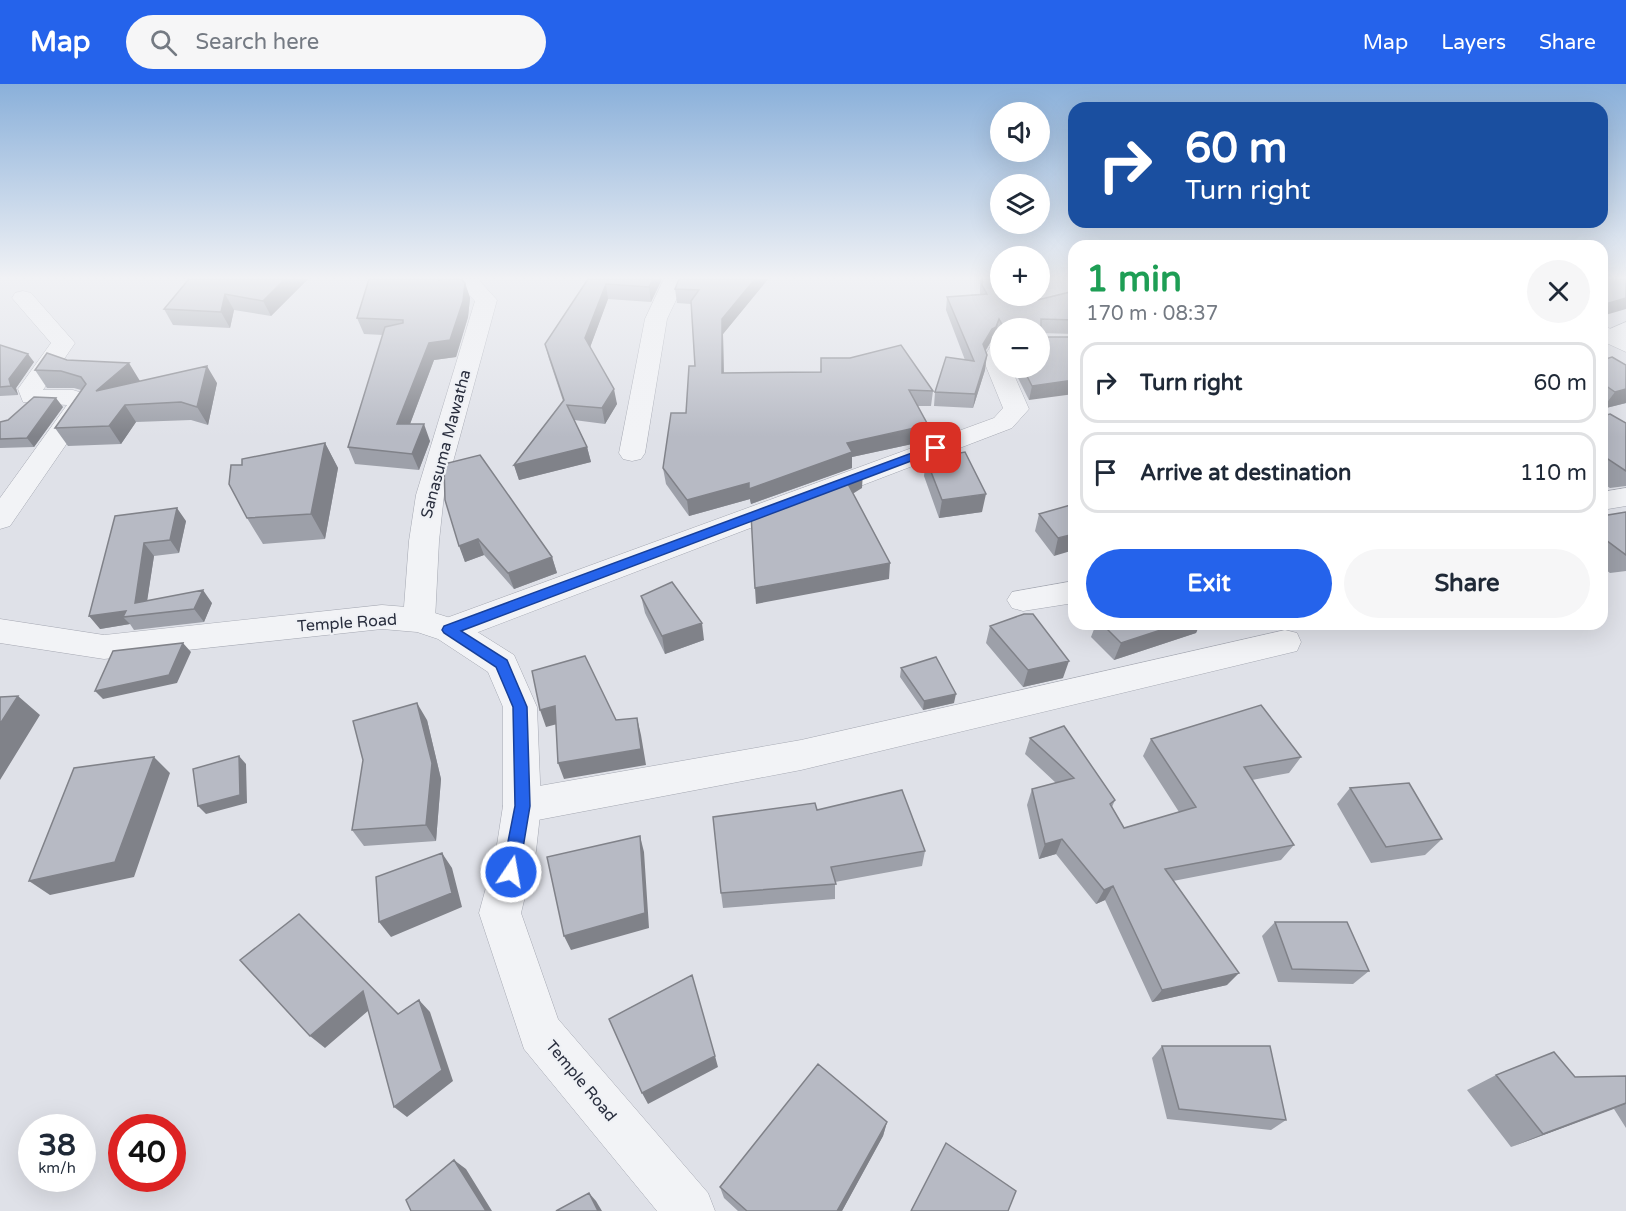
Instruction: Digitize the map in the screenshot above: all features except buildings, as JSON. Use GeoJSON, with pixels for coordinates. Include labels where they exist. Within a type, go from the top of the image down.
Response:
{"type":"FeatureCollection","features":[{"type":"Feature","properties":{"kind":"street"},"geometry":{"type":"LineString","coordinates":[[0,519],[83,401],[73,398],[32,397],[30,389],[63,343],[53,332]]}},
{"type":"Feature","properties":{"kind":"street","name":"Sanasuma Mawatha"},"geometry":{"type":"LineString","coordinates":[[434,625],[424,558],[424,526],[430,495],[477,332]]}},
{"type":"Feature","properties":{"kind":"street"},"geometry":{"type":"LineString","coordinates":[[632,453],[654,332]]}},
{"type":"Feature","properties":{"kind":"street"},"geometry":{"type":"LineString","coordinates":[[434,625],[1002,423],[1016,409],[1003,378]]}},
{"type":"Feature","properties":{"kind":"street"},"geometry":{"type":"LineString","coordinates":[[1608,500],[1626,497]]}},
{"type":"Feature","properties":{"kind":"street"},"geometry":{"type":"LineString","coordinates":[[1023,600],[1068,593]]}},
{"type":"Feature","properties":{"kind":"street","name":"Temple Road"},"geometry":{"type":"LineString","coordinates":[[0,631],[104,647],[382,617],[434,625],[502,664],[520,707],[522,806],[516,851],[500,913],[540,1033],[690,1211]]}},
{"type":"Feature","properties":{"kind":"street"},"geometry":{"type":"LineString","coordinates":[[522,806],[801,755],[1285,642]]}},
{"type":"Feature","properties":{"kind":"route"},"geometry":{"type":"LineString","coordinates":[[511,872],[522,806],[520,707],[502,664],[449,630],[936,448]]}}]}
